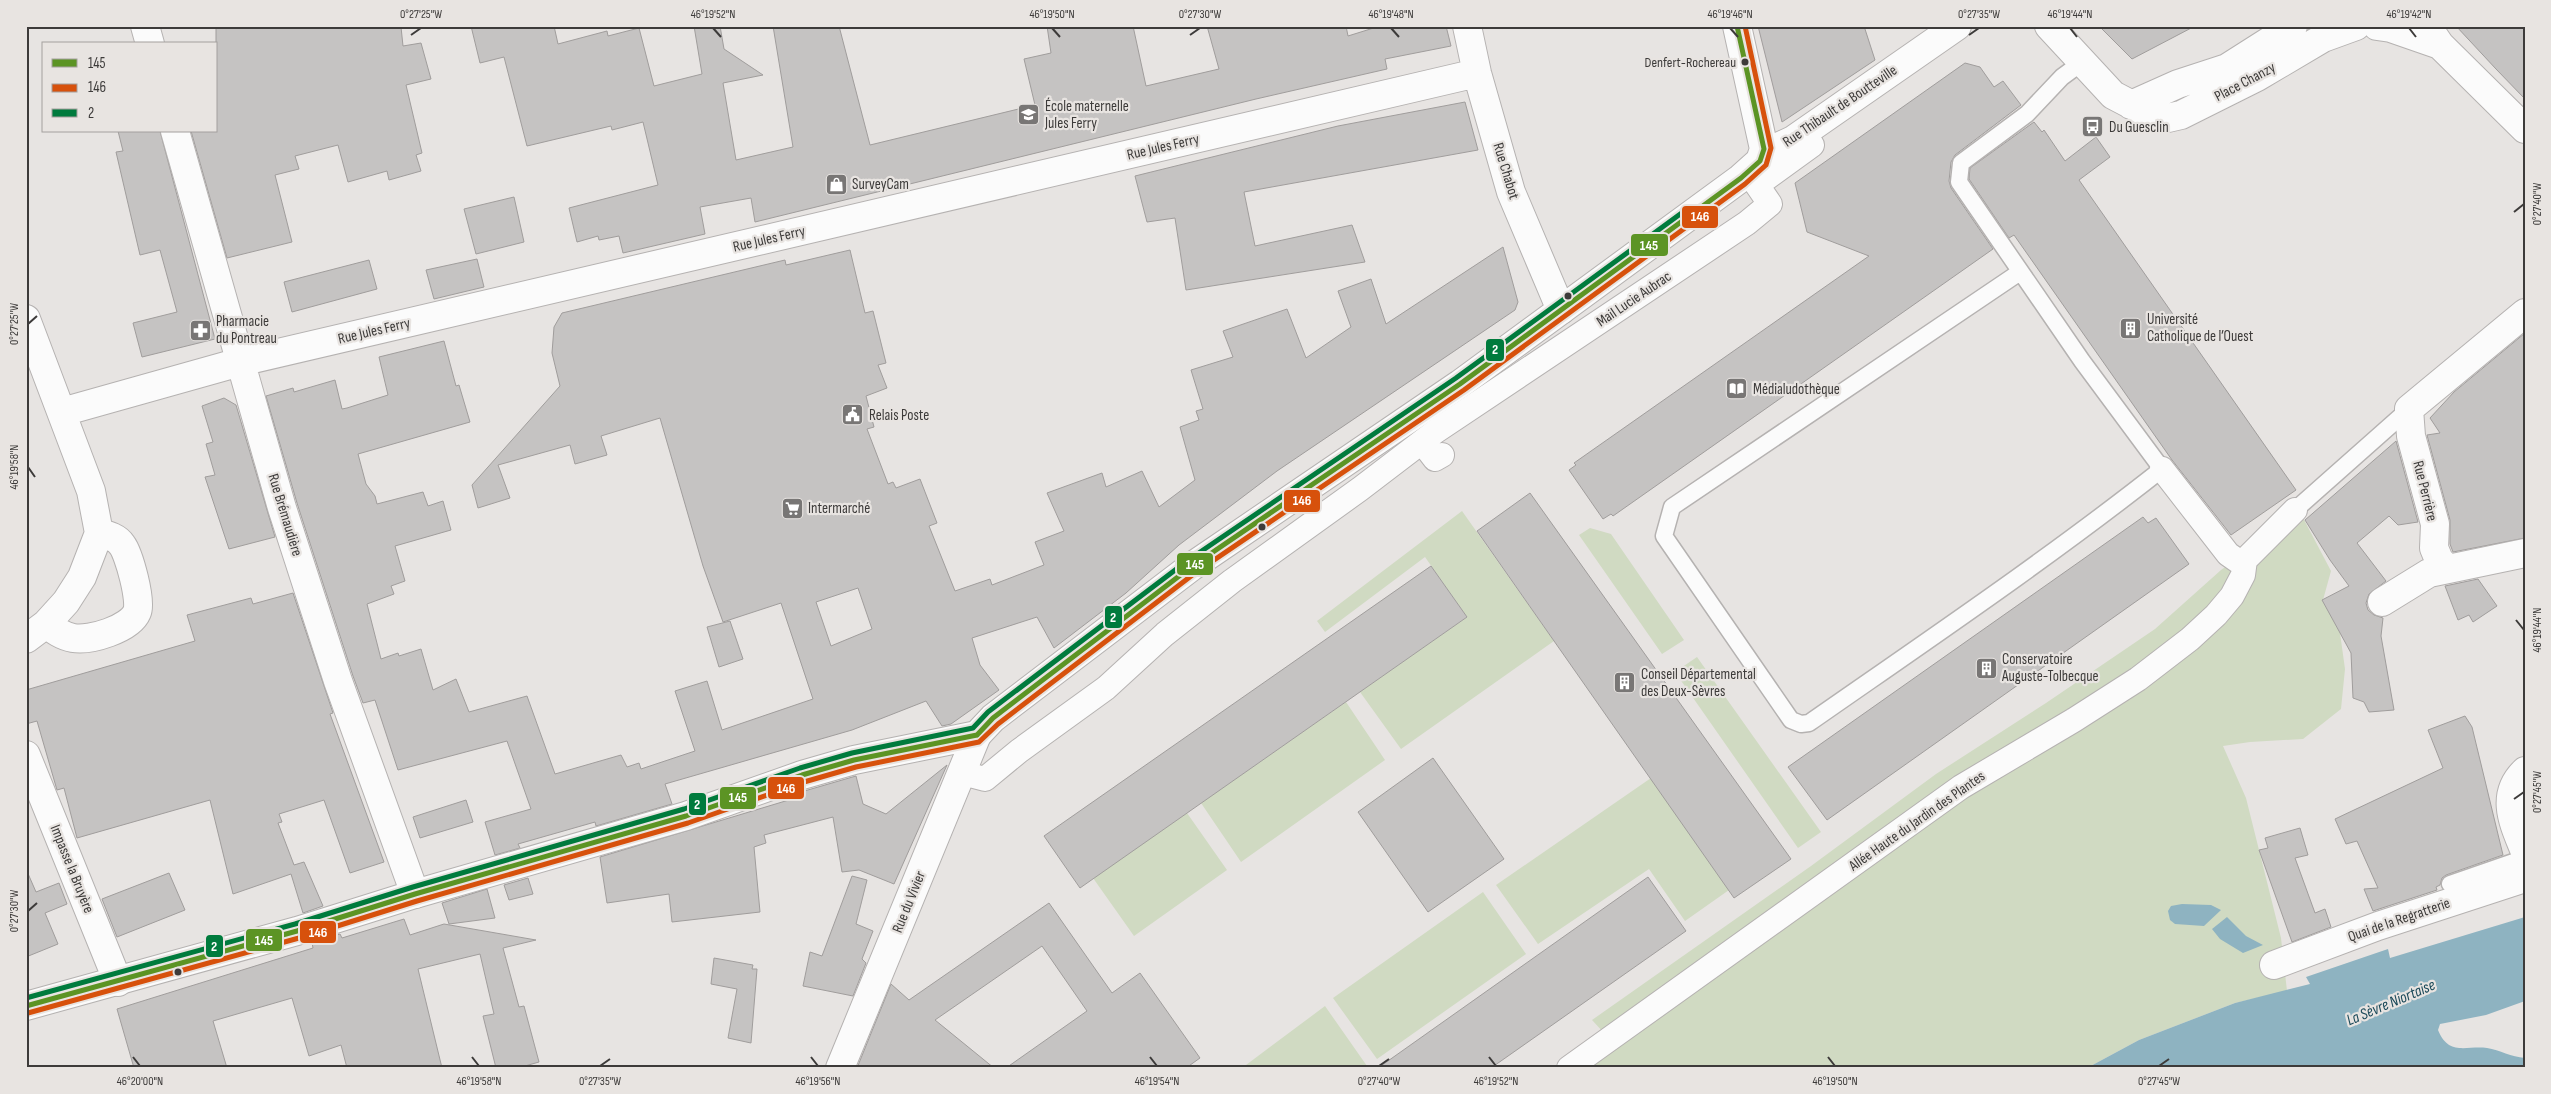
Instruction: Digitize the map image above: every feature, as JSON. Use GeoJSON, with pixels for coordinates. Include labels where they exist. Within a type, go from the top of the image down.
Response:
{"type":"FeatureCollection","features":[{"type":"Feature","properties":{"kind":"street"},"geometry":{"type":"LineString","coordinates":[[145,26],[149,42]]}},
{"type":"Feature","properties":{"kind":"street","name":"Rue Chabot"},"geometry":{"type":"LineString","coordinates":[[1468,26],[1477,73],[1511,192],[1560,310]]}},
{"type":"Feature","properties":{"kind":"street"},"geometry":{"type":"LineString","coordinates":[[1737,26],[1764,149]]}},
{"type":"Feature","properties":{"kind":"street","name":"Rue Thibault de Boutteville"},"geometry":{"type":"LineString","coordinates":[[977,736],[1000,713],[1191,567],[1460,384],[1741,178],[1760,161],[1764,149],[1778,147],[1793,140],[1957,26]]}},
{"type":"Feature","properties":{"kind":"street","name":"Place Chanzy"},"geometry":{"type":"LineString","coordinates":[[2049,26],[2081,63],[2113,95],[2155,117],[2168,118],[2182,115],[2257,77],[2323,38],[2356,26]]}},
{"type":"Feature","properties":{"kind":"street","name":"Place Chanzy"},"geometry":{"type":"LineString","coordinates":[[2131,106],[2178,84],[2227,68],[2293,26]]}},
{"type":"Feature","properties":{"kind":"street"},"geometry":{"type":"LineString","coordinates":[[2377,26],[2433,36],[2525,128]]}},
{"type":"Feature","properties":{"kind":"street","name":"Rue Jules Ferry"},"geometry":{"type":"LineString","coordinates":[[62,412],[240,362],[1477,73]]}},
{"type":"Feature","properties":{"kind":"street","name":"Rue Brémaudière"},"geometry":{"type":"LineString","coordinates":[[175,132],[282,508],[338,681],[415,894]]}},
{"type":"Feature","properties":{"kind":"street","name":"Mail Lucie Aubrac"},"geometry":{"type":"LineString","coordinates":[[962,773],[984,779],[1019,751],[1106,688],[1165,634],[1232,581],[1422,442],[1747,223],[1770,204],[1757,185],[1812,145]]}},
{"type":"Feature","properties":{"kind":"street"},"geometry":{"type":"LineString","coordinates":[[2409,409],[2525,313]]}},
{"type":"Feature","properties":{"kind":"street"},"geometry":{"type":"LineString","coordinates":[[26,319],[91,491],[99,533],[82,577],[66,602],[36,631]]}},
{"type":"Feature","properties":{"kind":"street","name":"Rue Perrière"},"geometry":{"type":"LineString","coordinates":[[2409,409],[2411,436],[2435,524],[2434,548],[2439,560],[2448,569]]}},
{"type":"Feature","properties":{"kind":"street"},"geometry":{"type":"LineString","coordinates":[[1422,442],[1435,459],[1442,455]]}},
{"type":"Feature","properties":{"kind":"street"},"geometry":{"type":"LineString","coordinates":[[2162,469],[2228,554],[2238,561],[2245,560],[2295,510]]}},
{"type":"Feature","properties":{"kind":"street"},"geometry":{"type":"LineString","coordinates":[[36,631],[80,639],[126,625],[138,611],[138,601],[127,552],[121,543],[113,537],[99,533]]}},
{"type":"Feature","properties":{"kind":"street"},"geometry":{"type":"LineString","coordinates":[[2382,602],[2429,573],[2525,553]]}},
{"type":"Feature","properties":{"kind":"street","name":"Allée Haute du Jardin des Plantes"},"geometry":{"type":"LineString","coordinates":[[1569,1068],[1961,787],[2074,720],[2138,679],[2190,639],[2216,615],[2232,596],[2242,575],[2245,560]]}},
{"type":"Feature","properties":{"kind":"street"},"geometry":{"type":"LineString","coordinates":[[26,1006],[296,931],[415,894],[686,816],[802,775],[854,760],[977,736]]}},
{"type":"Feature","properties":{"kind":"street","name":"Rue du Vivier"},"geometry":{"type":"LineString","coordinates":[[840,1068],[977,736]]}},
{"type":"Feature","properties":{"kind":"street","name":"Impasse la Bruyère"},"geometry":{"type":"LineString","coordinates":[[26,755],[118,982]]}},
{"type":"Feature","properties":{"kind":"street"},"geometry":{"type":"LineString","coordinates":[[2525,771],[2518,778],[2511,791],[2510,802],[2510,815],[2525,852]]}},
{"type":"Feature","properties":{"kind":"street","name":"Quai de la Regratterie"},"geometry":{"type":"LineString","coordinates":[[2274,965],[2378,926],[2525,878]]}},
{"type":"Feature","properties":{"kind":"lane"},"geometry":{"type":"LineString","coordinates":[[2020,272],[1672,508],[1664,536],[1791,720],[1801,724],[1809,722],[1955,622],[2100,518],[2162,469],[2020,272],[1959,182],[1958,172],[1961,163],[2028,114],[2062,77],[2081,63]]}},
{"type":"Feature","properties":{"kind":"lane"},"geometry":{"type":"LineString","coordinates":[[2295,510],[2409,409]]}},
{"type":"Feature","properties":{"kind":"lane"},"geometry":{"type":"LineString","coordinates":[[2450,884],[2525,858]]}},
{"type":"Feature","properties":{"kind":"green space"},"geometry":{"type":"Polygon","coordinates":[[[1462,511],[1554,641],[1401,749],[1360,692],[1467,617],[1425,557],[1325,632],[1317,621],[1462,511]]]}},
{"type":"Feature","properties":{"kind":"green space"},"geometry":{"type":"Polygon","coordinates":[[[2301,514],[2331,571],[2323,600],[2340,633],[2345,669],[2341,709],[2303,739],[2250,742],[2223,746],[2246,798],[2281,938],[2287,991],[2235,1003],[2139,1040],[2087,1068],[1554,1068],[1604,1033],[1592,1020],[1811,866],[1936,774],[2046,703],[2155,629],[2221,570],[2301,514]]]}},
{"type":"Feature","properties":{"kind":"green space"},"geometry":{"type":"Polygon","coordinates":[[[1590,528],[1611,534],[1684,640],[1662,654],[1579,535],[1590,528]]]}},
{"type":"Feature","properties":{"kind":"green space"},"geometry":{"type":"Polygon","coordinates":[[[1697,657],[1821,832],[1798,848],[1675,672],[1697,657]]]}},
{"type":"Feature","properties":{"kind":"green space"},"geometry":{"type":"Polygon","coordinates":[[[1346,702],[1385,760],[1241,862],[1201,803],[1346,702]]]}},
{"type":"Feature","properties":{"kind":"green space"},"geometry":{"type":"Polygon","coordinates":[[[1651,778],[1729,890],[1685,921],[1649,869],[1538,944],[1496,885],[1651,778]]]}},
{"type":"Feature","properties":{"kind":"green space"},"geometry":{"type":"Polygon","coordinates":[[[1187,813],[1227,870],[1134,936],[1093,878],[1187,813]]]}},
{"type":"Feature","properties":{"kind":"green space"},"geometry":{"type":"Polygon","coordinates":[[[1483,892],[1526,954],[1377,1059],[1333,998],[1483,892]]]}},
{"type":"Feature","properties":{"kind":"green space"},"geometry":{"type":"Polygon","coordinates":[[[1325,1006],[1367,1066],[1242,1068],[1325,1006]]]}},
{"type":"Feature","properties":{"kind":"water"},"geometry":{"type":"Polygon","coordinates":[[[2182,904],[2211,905],[2221,910],[2204,926],[2175,924],[2170,920],[2168,911],[2171,906],[2182,904]]]}},
{"type":"Feature","properties":{"kind":"water"},"geometry":{"type":"Polygon","coordinates":[[[2227,917],[2246,936],[2263,945],[2243,953],[2220,939],[2212,929],[2227,917]]]}},
{"type":"Feature","properties":{"kind":"water","name":"La Sèvre Niortaise"},"geometry":{"type":"Polygon","coordinates":[[[2525,917],[2525,1001],[2486,1015],[2440,1024],[2438,1030],[2447,1044],[2453,1047],[2487,1048],[2525,1058],[2525,1068],[2087,1068],[2139,1040],[2235,1003],[2310,984],[2306,977],[2388,949],[2390,958],[2525,917]]]}},
{"type":"Feature","properties":{"kind":"building"},"geometry":{"type":"Polygon","coordinates":[[[216,26],[401,27],[403,46],[421,43],[431,79],[406,85],[422,153],[416,155],[421,171],[389,180],[387,171],[348,182],[338,145],[295,156],[299,169],[275,175],[292,242],[227,258],[191,132],[218,132],[218,42],[216,42],[216,26]]]}},
{"type":"Feature","properties":{"kind":"building"},"geometry":{"type":"Polygon","coordinates":[[[471,26],[554,26],[558,44],[607,31],[608,36],[639,28],[654,86],[702,74],[694,26],[720,26],[724,49],[763,75],[723,83],[736,160],[793,147],[773,26],[839,26],[870,145],[1035,105],[1024,59],[1051,53],[1047,26],[1133,26],[1146,86],[1219,69],[1207,26],[1346,26],[1348,36],[1380,26],[1446,26],[1451,46],[1385,59],[1387,69],[1256,99],[755,222],[751,198],[700,207],[705,234],[623,253],[619,236],[599,240],[598,236],[577,242],[569,208],[658,185],[643,122],[612,130],[611,126],[527,146],[504,57],[480,63],[471,26]]]}},
{"type":"Feature","properties":{"kind":"building"},"geometry":{"type":"Polygon","coordinates":[[[1758,26],[1864,26],[1875,60],[1782,122],[1758,26]]]}},
{"type":"Feature","properties":{"kind":"building"},"geometry":{"type":"Polygon","coordinates":[[[2099,26],[2195,26],[2132,59],[2099,26]]]}},
{"type":"Feature","properties":{"kind":"building"},"geometry":{"type":"Polygon","coordinates":[[[2456,26],[2525,26],[2525,99],[2496,69],[2456,26]]]}},
{"type":"Feature","properties":{"kind":"building"},"geometry":{"type":"Polygon","coordinates":[[[1965,63],[1980,67],[1994,87],[2003,81],[2021,105],[1955,155],[1951,162],[1949,181],[1951,188],[1993,249],[1613,516],[1611,514],[1603,519],[1569,470],[1576,465],[1574,463],[1869,256],[1807,232],[1795,183],[1965,63]]]}},
{"type":"Feature","properties":{"kind":"building"},"geometry":{"type":"Polygon","coordinates":[[[1465,102],[1478,150],[1244,192],[1255,246],[1352,225],[1365,262],[1186,290],[1175,218],[1147,222],[1135,176],[1338,126],[1465,102]]]}},
{"type":"Feature","properties":{"kind":"building","name":"Université Catholique de l’Ouest"},"geometry":{"type":"Polygon","coordinates":[[[2034,122],[2042,132],[2044,130],[2065,161],[2096,137],[2110,157],[2079,180],[2296,490],[2231,535],[2172,460],[2014,235],[2009,238],[1969,179],[1970,168],[2034,122]]]}},
{"type":"Feature","properties":{"kind":"building"},"geometry":{"type":"Polygon","coordinates":[[[118,132],[160,132],[215,339],[142,357],[133,323],[177,312],[160,250],[140,255],[116,152],[123,151],[118,132]]]}},
{"type":"Feature","properties":{"kind":"building"},"geometry":{"type":"Polygon","coordinates":[[[514,197],[524,242],[476,254],[464,209],[514,197]]]}},
{"type":"Feature","properties":{"kind":"building"},"geometry":{"type":"Polygon","coordinates":[[[1503,247],[1518,302],[1515,310],[1277,471],[1179,545],[1126,593],[1054,648],[1037,617],[972,638],[980,665],[999,690],[951,724],[942,726],[926,701],[852,730],[665,784],[672,804],[596,826],[595,822],[518,844],[520,848],[495,855],[485,822],[531,809],[507,741],[398,770],[375,700],[363,703],[353,676],[297,503],[266,396],[293,388],[294,392],[335,380],[342,409],[347,408],[388,395],[379,357],[444,341],[456,386],[459,385],[470,422],[358,454],[366,484],[375,496],[377,504],[423,492],[428,506],[443,501],[451,530],[395,546],[405,581],[391,586],[394,594],[367,604],[381,659],[398,653],[399,656],[421,649],[433,690],[456,679],[469,712],[527,696],[555,774],[621,755],[627,767],[639,763],[641,769],[695,751],[675,691],[707,681],[722,730],[813,699],[781,603],[723,622],[703,566],[660,418],[601,436],[607,455],[575,464],[570,445],[498,465],[510,498],[478,508],[472,485],[560,386],[552,353],[554,327],[562,313],[785,260],[786,265],[850,250],[865,313],[873,311],[886,363],[878,365],[887,388],[866,396],[874,427],[867,429],[888,484],[893,482],[896,488],[920,479],[937,523],[929,526],[955,591],[990,579],[992,585],[1044,565],[1035,542],[1064,531],[1047,493],[1102,473],[1106,487],[1142,471],[1159,507],[1195,480],[1180,427],[1199,420],[1196,411],[1203,409],[1191,370],[1233,357],[1223,331],[1287,309],[1306,358],[1351,327],[1338,291],[1371,279],[1386,324],[1503,247]],[[858,588],[816,602],[831,646],[872,629],[858,588]]]}},
{"type":"Feature","properties":{"kind":"building"},"geometry":{"type":"Polygon","coordinates":[[[477,259],[484,287],[434,299],[426,270],[477,259]]]}},
{"type":"Feature","properties":{"kind":"building"},"geometry":{"type":"Polygon","coordinates":[[[369,260],[377,289],[292,312],[284,282],[369,260]]]}},
{"type":"Feature","properties":{"kind":"building"},"geometry":{"type":"Polygon","coordinates":[[[2525,333],[2525,538],[2453,552],[2450,544],[2450,520],[2427,435],[2440,433],[2430,418],[2454,392],[2525,333]]]}},
{"type":"Feature","properties":{"kind":"building"},"geometry":{"type":"Polygon","coordinates":[[[224,398],[236,405],[275,537],[229,549],[205,477],[215,475],[206,444],[213,442],[202,406],[224,398]]]}},
{"type":"Feature","properties":{"kind":"building"},"geometry":{"type":"Polygon","coordinates":[[[2396,441],[2418,522],[2398,525],[2389,516],[2357,543],[2386,581],[2369,594],[2366,603],[2368,610],[2374,615],[2383,618],[2381,636],[2394,710],[2369,712],[2364,702],[2353,698],[2351,653],[2322,600],[2349,586],[2305,520],[2396,441]]]}},
{"type":"Feature","properties":{"kind":"building","name":"Conseil Départemental des Deux-Sèvres"},"geometry":{"type":"Polygon","coordinates":[[[1530,493],[1791,859],[1734,898],[1477,531],[1530,493]]]}},
{"type":"Feature","properties":{"kind":"building","name":"Conservatoire Auguste-Tolbecque"},"geometry":{"type":"Polygon","coordinates":[[[2143,517],[2148,523],[2156,518],[2189,564],[1827,820],[1788,767],[2143,517]]]}},
{"type":"Feature","properties":{"kind":"building"},"geometry":{"type":"Polygon","coordinates":[[[1431,566],[1467,617],[1080,888],[1044,836],[1431,566]]]}},
{"type":"Feature","properties":{"kind":"building"},"geometry":{"type":"Polygon","coordinates":[[[2478,579],[2497,606],[2473,622],[2469,615],[2458,620],[2445,586],[2478,579]]]}},
{"type":"Feature","properties":{"kind":"building"},"geometry":{"type":"Polygon","coordinates":[[[293,593],[333,713],[330,714],[384,862],[350,873],[324,800],[279,814],[282,822],[278,823],[294,865],[304,862],[323,906],[303,913],[291,874],[233,894],[210,800],[77,838],[64,788],[57,790],[37,721],[26,724],[26,690],[195,641],[187,615],[251,598],[253,604],[293,593]]]}},
{"type":"Feature","properties":{"kind":"building"},"geometry":{"type":"Polygon","coordinates":[[[730,621],[743,659],[719,667],[707,627],[730,621]]]}},
{"type":"Feature","properties":{"kind":"building"},"geometry":{"type":"Polygon","coordinates":[[[2465,716],[2472,727],[2503,855],[2446,875],[2442,878],[2440,885],[2436,887],[2437,890],[2373,911],[2364,889],[2378,888],[2357,841],[2346,844],[2335,819],[2443,768],[2428,730],[2465,716]]]}},
{"type":"Feature","properties":{"kind":"building"},"geometry":{"type":"Polygon","coordinates":[[[1433,758],[1504,859],[1428,912],[1358,812],[1433,758]]]}},
{"type":"Feature","properties":{"kind":"building"},"geometry":{"type":"Polygon","coordinates":[[[947,765],[894,884],[859,870],[842,872],[833,817],[764,835],[766,843],[754,847],[760,912],[672,922],[669,894],[607,903],[600,857],[802,796],[801,792],[856,776],[863,804],[886,814],[947,765]]]}},
{"type":"Feature","properties":{"kind":"building"},"geometry":{"type":"Polygon","coordinates":[[[466,800],[473,822],[420,838],[413,817],[466,800]]]}},
{"type":"Feature","properties":{"kind":"building"},"geometry":{"type":"Polygon","coordinates":[[[2300,828],[2308,855],[2295,858],[2315,913],[2325,909],[2331,927],[2292,942],[2259,850],[2268,848],[2265,838],[2300,828]]]}},
{"type":"Feature","properties":{"kind":"building"},"geometry":{"type":"Polygon","coordinates":[[[26,869],[36,892],[59,883],[67,904],[45,913],[58,944],[26,957],[26,869]]]}},
{"type":"Feature","properties":{"kind":"building"},"geometry":{"type":"Polygon","coordinates":[[[169,873],[185,910],[117,937],[102,899],[169,873]]]}},
{"type":"Feature","properties":{"kind":"building"},"geometry":{"type":"Polygon","coordinates":[[[852,876],[867,880],[856,924],[873,931],[862,959],[866,963],[853,996],[803,986],[810,952],[822,956],[852,876]]]}},
{"type":"Feature","properties":{"kind":"building"},"geometry":{"type":"Polygon","coordinates":[[[1648,877],[1686,931],[1491,1068],[1378,1068],[1648,877]]]}},
{"type":"Feature","properties":{"kind":"building"},"geometry":{"type":"Polygon","coordinates":[[[528,878],[533,894],[509,900],[504,885],[528,878]]]}},
{"type":"Feature","properties":{"kind":"building"},"geometry":{"type":"Polygon","coordinates":[[[487,889],[495,918],[449,924],[442,903],[487,889]]]}},
{"type":"Feature","properties":{"kind":"building"},"geometry":{"type":"Polygon","coordinates":[[[1049,903],[1112,993],[1140,973],[1200,1058],[1186,1068],[1006,1068],[1087,1011],[1042,946],[935,1020],[994,1068],[857,1068],[891,984],[909,1000],[1049,903]]]}},
{"type":"Feature","properties":{"kind":"building"},"geometry":{"type":"Polygon","coordinates":[[[404,919],[410,935],[444,924],[536,940],[503,948],[519,1007],[524,1006],[539,1062],[518,1068],[496,1068],[483,1016],[494,1014],[480,954],[418,969],[442,1068],[347,1068],[341,1045],[309,1056],[292,998],[213,1021],[227,1068],[134,1068],[117,1009],[313,948],[312,943],[340,934],[342,938],[404,919]]]}},
{"type":"Feature","properties":{"kind":"building"},"geometry":{"type":"Polygon","coordinates":[[[714,958],[753,965],[752,969],[757,969],[751,1043],[728,1038],[737,989],[711,984],[714,958]]]}},
{"type":"Feature","properties":{"kind":"transit line","name":"145"},"geometry":{"type":"LineString","coordinates":[[977,735],[993,718],[1191,567],[1460,384],[1741,178],[1760,161],[1764,149],[1737,26]]}},
{"type":"Feature","properties":{"kind":"transit line","name":"146"},"geometry":{"type":"LineString","coordinates":[[28,1013],[299,938],[417,901],[688,823],[804,782],[856,767],[979,742],[998,724],[1195,573],[1464,390],[1745,184],[1766,165],[1771,148],[1745,26]]}},
{"type":"Feature","properties":{"kind":"transit line","name":"2"},"geometry":{"type":"LineString","coordinates":[[26,998],[295,924],[413,887],[684,809],[800,768],[852,753],[973,728],[988,712],[1187,561],[1456,378],[1683,212]]}},
{"type":"Feature","properties":{"kind":"transit line","name":"145"},"geometry":{"type":"LineString","coordinates":[[26,1006],[297,931],[415,894],[686,816],[802,775],[854,760],[977,735]]}},
{"type":"Feature","properties":{"kind":"place","name":"Denfert-Rochereau"},"geometry":{"type":"Point","coordinates":[1745,62]}},
{"type":"Feature","properties":{"kind":"place","name":"École maternelle Jules Ferry"},"geometry":{"type":"Point","coordinates":[1029,115]}},
{"type":"Feature","properties":{"kind":"place","name":"Du Guesclin"},"geometry":{"type":"Point","coordinates":[2093,127]}},
{"type":"Feature","properties":{"kind":"place","name":"SurveyCam"},"geometry":{"type":"Point","coordinates":[836,184]}},
{"type":"Feature","properties":{"kind":"place","name":"Université Catholique de l’Ouest"},"geometry":{"type":"Point","coordinates":[2131,328]}},
{"type":"Feature","properties":{"kind":"place","name":"Pharmacie du Pontreau"},"geometry":{"type":"Point","coordinates":[200,330]}},
{"type":"Feature","properties":{"kind":"place","name":"Médialudothèque"},"geometry":{"type":"Point","coordinates":[1737,389]}},
{"type":"Feature","properties":{"kind":"place","name":"Relais Poste"},"geometry":{"type":"Point","coordinates":[853,415]}},
{"type":"Feature","properties":{"kind":"place","name":"Intermarché"},"geometry":{"type":"Point","coordinates":[792,508]}},
{"type":"Feature","properties":{"kind":"place","name":"Conservatoire Auguste-Tolbecque"},"geometry":{"type":"Point","coordinates":[1986,668]}},
{"type":"Feature","properties":{"kind":"place","name":"Conseil Départemental des Deux-Sèvres"},"geometry":{"type":"Point","coordinates":[1625,683]}}]}
